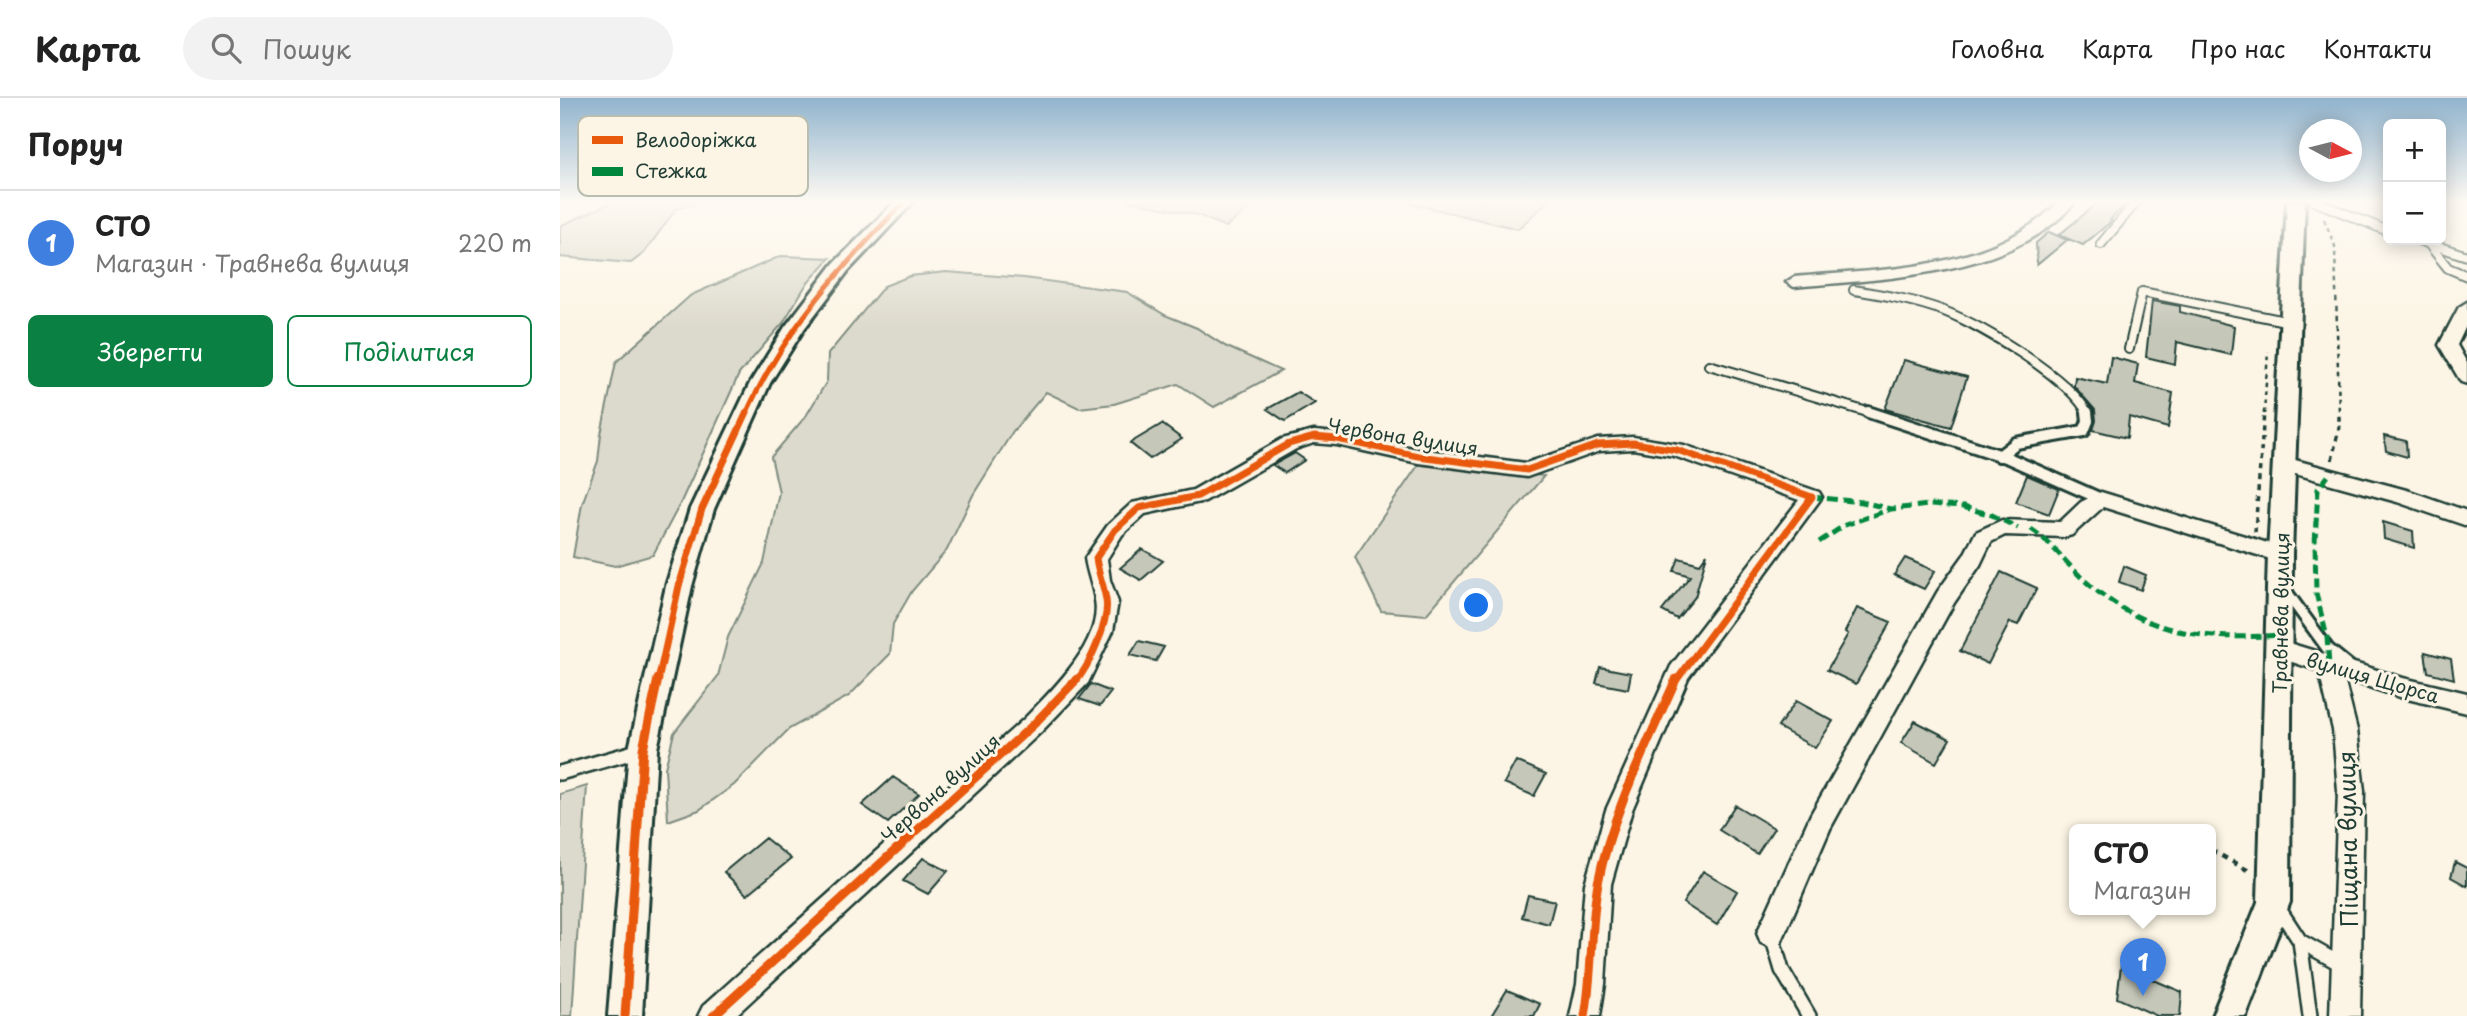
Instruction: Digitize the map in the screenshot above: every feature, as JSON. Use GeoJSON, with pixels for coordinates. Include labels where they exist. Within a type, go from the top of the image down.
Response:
{"type":"FeatureCollection","features":[{"type":"Feature","properties":{"kind":"street"},"geometry":{"type":"LineString","coordinates":[[625,1016],[643,749],[679,586],[702,509],[760,383],[795,327],[841,267],[863,244]]}},
{"type":"Feature","properties":{"kind":"street"},"geometry":{"type":"LineString","coordinates":[[1794,282],[1868,275],[1944,263],[1990,253],[2008,244]]}},
{"type":"Feature","properties":{"kind":"street","name":"Травнева вулиця"},"geometry":{"type":"LineString","coordinates":[[2229,1016],[2274,902],[2284,464],[2280,320],[2298,244]]}},
{"type":"Feature","properties":{"kind":"street"},"geometry":{"type":"LineString","coordinates":[[2467,307],[2448,345],[2467,378]]}},
{"type":"Feature","properties":{"kind":"street","name":"Червона вулиця"},"geometry":{"type":"LineString","coordinates":[[713,1016],[1034,725],[1080,676],[1101,631],[1107,602],[1099,580],[1096,558],[1115,530],[1139,508],[1198,496],[1289,444],[1314,437],[1418,456],[1527,470],[1598,445],[1633,443],[1677,450],[1812,497],[1679,673],[1619,810],[1598,884],[1591,984]]}},
{"type":"Feature","properties":{"kind":"street"},"geometry":{"type":"LineString","coordinates":[[2284,464],[2403,496],[2467,519]]}},
{"type":"Feature","properties":{"kind":"street"},"geometry":{"type":"LineString","coordinates":[[1771,933],[1820,822],[1946,597],[1973,559],[1983,537],[2002,527],[2065,530],[2088,507],[2101,499],[2280,554]]}},
{"type":"Feature","properties":{"kind":"street","name":"вулиця Щорса"},"geometry":{"type":"LineString","coordinates":[[2279,649],[2467,703]]}},
{"type":"Feature","properties":{"kind":"street","name":"Піщана вулиця"},"geometry":{"type":"LineString","coordinates":[[2329,664],[2345,730],[2351,791],[2345,1016]]}},
{"type":"Feature","properties":{"kind":"street"},"geometry":{"type":"LineString","coordinates":[[1585,1016],[1591,984]]}},
{"type":"Feature","properties":{"kind":"lane"},"geometry":{"type":"LineString","coordinates":[[2431,245],[2448,268],[2467,276]]}},
{"type":"Feature","properties":{"kind":"lane"},"geometry":{"type":"LineString","coordinates":[[2434,245],[2467,256]]}},
{"type":"Feature","properties":{"kind":"lane"},"geometry":{"type":"LineString","coordinates":[[1854,289],[1895,296],[1972,323],[2016,353],[2043,367],[2065,385],[2087,409],[2089,421],[2084,431],[2016,443],[1999,456]]}},
{"type":"Feature","properties":{"kind":"lane"},"geometry":{"type":"LineString","coordinates":[[2129,348],[2142,292],[2280,320]]}},
{"type":"Feature","properties":{"kind":"lane"},"geometry":{"type":"LineString","coordinates":[[1709,365],[1882,417],[1999,456],[2062,479],[2101,499]]}},
{"type":"Feature","properties":{"kind":"lane"},"geometry":{"type":"LineString","coordinates":[[2280,582],[2328,649],[2359,674]]}},
{"type":"Feature","properties":{"kind":"lane"},"geometry":{"type":"LineString","coordinates":[[560,773],[643,749]]}},
{"type":"Feature","properties":{"kind":"lane"},"geometry":{"type":"LineString","coordinates":[[2274,902],[2300,941],[2310,1016]]}},
{"type":"Feature","properties":{"kind":"lane"},"geometry":{"type":"LineString","coordinates":[[1771,933],[1782,970],[1809,1016]]}},
{"type":"Feature","properties":{"kind":"lane"},"geometry":{"type":"LineString","coordinates":[[2300,941],[2347,967]]}},
{"type":"Feature","properties":{"kind":"lane"},"geometry":{"type":"LineString","coordinates":[[1591,984],[1595,1016]]}},
{"type":"Feature","properties":{"kind":"path"},"geometry":{"type":"LineString","coordinates":[[2328,477],[2339,428],[2334,244]]}},
{"type":"Feature","properties":{"kind":"path"},"geometry":{"type":"LineString","coordinates":[[2253,545],[2280,320]]}},
{"type":"Feature","properties":{"kind":"path"},"geometry":{"type":"LineString","coordinates":[[2216,853],[2256,875]]}},
{"type":"Feature","properties":{"kind":"shaded area"},"geometry":{"type":"Polygon","coordinates":[[[560,244],[651,244],[631,263],[560,257],[560,244]]]}},
{"type":"Feature","properties":{"kind":"shaded area"},"geometry":{"type":"Polygon","coordinates":[[[781,256],[830,258],[806,285],[783,323],[739,374],[681,502],[653,555],[615,566],[573,557],[582,504],[598,461],[616,362],[691,295],[781,256]]]}},
{"type":"Feature","properties":{"kind":"shaded area"},"geometry":{"type":"Polygon","coordinates":[[[946,272],[1024,278],[1127,292],[1165,315],[1197,328],[1225,346],[1281,371],[1214,407],[1178,384],[1114,404],[1079,408],[1046,392],[1013,431],[973,495],[947,550],[912,591],[893,624],[890,654],[849,696],[789,729],[734,785],[699,810],[668,821],[665,768],[674,733],[718,676],[728,637],[764,563],[779,492],[771,457],[806,416],[827,381],[828,354],[884,286],[910,276],[946,272]]]}},
{"type":"Feature","properties":{"kind":"shaded area"},"geometry":{"type":"Polygon","coordinates":[[[1419,464],[1544,476],[1426,615],[1381,611],[1355,557],[1419,464]]]}},
{"type":"Feature","properties":{"kind":"shaded area"},"geometry":{"type":"Polygon","coordinates":[[[587,786],[572,1016],[560,1016],[560,794],[587,786]]]}},
{"type":"Feature","properties":{"kind":"building"},"geometry":{"type":"Polygon","coordinates":[[[2036,244],[2062,244],[2037,265],[2036,244]]]}},
{"type":"Feature","properties":{"kind":"building"},"geometry":{"type":"Polygon","coordinates":[[[2152,301],[2180,306],[2180,312],[2234,326],[2231,355],[2177,342],[2175,364],[2146,357],[2152,301]]]}},
{"type":"Feature","properties":{"kind":"building"},"geometry":{"type":"Polygon","coordinates":[[[2111,357],[2138,364],[2135,383],[2173,393],[2168,428],[2129,417],[2127,438],[2093,430],[2095,410],[2074,386],[2075,377],[2107,384],[2111,357]]]}},
{"type":"Feature","properties":{"kind":"building"},"geometry":{"type":"Polygon","coordinates":[[[1904,360],[1967,377],[1951,427],[1885,409],[1904,360]]]}},
{"type":"Feature","properties":{"kind":"building"},"geometry":{"type":"Polygon","coordinates":[[[1298,392],[1315,403],[1285,421],[1267,409],[1298,392]]]}},
{"type":"Feature","properties":{"kind":"building"},"geometry":{"type":"Polygon","coordinates":[[[1162,424],[1182,439],[1150,459],[1130,443],[1162,424]]]}},
{"type":"Feature","properties":{"kind":"building"},"geometry":{"type":"Polygon","coordinates":[[[2384,436],[2406,441],[2407,457],[2386,451],[2384,436]]]}},
{"type":"Feature","properties":{"kind":"building"},"geometry":{"type":"Polygon","coordinates":[[[1295,453],[1305,460],[1285,473],[1273,465],[1295,453]]]}},
{"type":"Feature","properties":{"kind":"building"},"geometry":{"type":"Polygon","coordinates":[[[2027,475],[2059,489],[2049,514],[2016,502],[2027,475]]]}},
{"type":"Feature","properties":{"kind":"building"},"geometry":{"type":"Polygon","coordinates":[[[2383,522],[2413,531],[2414,548],[2384,539],[2383,522]]]}},
{"type":"Feature","properties":{"kind":"building"},"geometry":{"type":"Polygon","coordinates":[[[1142,549],[1163,561],[1141,580],[1120,568],[1142,549]]]}},
{"type":"Feature","properties":{"kind":"building"},"geometry":{"type":"Polygon","coordinates":[[[1707,554],[1695,597],[1677,619],[1662,611],[1690,576],[1674,571],[1679,558],[1700,564],[1707,554]]]}},
{"type":"Feature","properties":{"kind":"building"},"geometry":{"type":"Polygon","coordinates":[[[1905,558],[1935,571],[1924,589],[1894,575],[1905,558]]]}},
{"type":"Feature","properties":{"kind":"building"},"geometry":{"type":"Polygon","coordinates":[[[2124,566],[2146,575],[2141,590],[2119,582],[2124,566]]]}},
{"type":"Feature","properties":{"kind":"building"},"geometry":{"type":"Polygon","coordinates":[[[2001,572],[2037,588],[2018,625],[2010,622],[1988,664],[1960,651],[2001,572]]]}},
{"type":"Feature","properties":{"kind":"building"},"geometry":{"type":"Polygon","coordinates":[[[1857,608],[1891,622],[1856,684],[1827,670],[1848,634],[1845,632],[1857,608]]]}},
{"type":"Feature","properties":{"kind":"building"},"geometry":{"type":"Polygon","coordinates":[[[1139,641],[1164,647],[1156,661],[1130,655],[1139,641]]]}},
{"type":"Feature","properties":{"kind":"building"},"geometry":{"type":"Polygon","coordinates":[[[2425,652],[2451,659],[2454,679],[2428,672],[2425,652]]]}},
{"type":"Feature","properties":{"kind":"building"},"geometry":{"type":"Polygon","coordinates":[[[1600,667],[1631,673],[1628,689],[1596,683],[1600,667]]]}},
{"type":"Feature","properties":{"kind":"building"},"geometry":{"type":"Polygon","coordinates":[[[1091,684],[1111,692],[1100,706],[1079,699],[1091,684]]]}},
{"type":"Feature","properties":{"kind":"building"},"geometry":{"type":"Polygon","coordinates":[[[1796,701],[1833,721],[1815,748],[1778,727],[1796,701]]]}},
{"type":"Feature","properties":{"kind":"building"},"geometry":{"type":"Polygon","coordinates":[[[1915,721],[1950,739],[1936,763],[1901,743],[1915,721]]]}},
{"type":"Feature","properties":{"kind":"building"},"geometry":{"type":"Polygon","coordinates":[[[1516,761],[1546,774],[1534,796],[1504,783],[1516,761]]]}},
{"type":"Feature","properties":{"kind":"building"},"geometry":{"type":"Polygon","coordinates":[[[893,777],[919,794],[888,823],[862,805],[893,777]]]}},
{"type":"Feature","properties":{"kind":"building"},"geometry":{"type":"Polygon","coordinates":[[[1735,805],[1774,828],[1757,854],[1719,830],[1735,805]]]}},
{"type":"Feature","properties":{"kind":"building"},"geometry":{"type":"Polygon","coordinates":[[[765,838],[791,859],[747,895],[724,872],[765,838]]]}},
{"type":"Feature","properties":{"kind":"building"},"geometry":{"type":"Polygon","coordinates":[[[923,858],[948,871],[928,894],[903,881],[923,858]]]}},
{"type":"Feature","properties":{"kind":"building"},"geometry":{"type":"Polygon","coordinates":[[[2455,862],[2467,868],[2467,886],[2451,877],[2455,862]]]}},
{"type":"Feature","properties":{"kind":"building"},"geometry":{"type":"Polygon","coordinates":[[[1703,871],[1737,891],[1717,925],[1683,903],[1703,871]]]}},
{"type":"Feature","properties":{"kind":"building"},"geometry":{"type":"Polygon","coordinates":[[[1528,895],[1555,901],[1549,924],[1522,917],[1528,895]]]}},
{"type":"Feature","properties":{"kind":"building"},"geometry":{"type":"Polygon","coordinates":[[[2121,966],[2182,992],[2180,1016],[2157,1016],[2117,998],[2121,966]]]}},
{"type":"Feature","properties":{"kind":"building"},"geometry":{"type":"Polygon","coordinates":[[[1507,990],[1540,1004],[1534,1016],[1491,1016],[1507,990]]]}},
{"type":"Feature","properties":{"kind":"marked path"},"geometry":{"type":"LineString","coordinates":[[2328,476],[2318,489],[2315,542],[2316,593],[2327,637],[2329,665]]}},
{"type":"Feature","properties":{"kind":"marked path"},"geometry":{"type":"LineString","coordinates":[[1812,497],[1862,502],[1891,509],[1929,505],[1963,507],[1992,515],[2018,528]]}},
{"type":"Feature","properties":{"kind":"marked path"},"geometry":{"type":"LineString","coordinates":[[1819,542],[1845,525],[1891,509]]}},
{"type":"Feature","properties":{"kind":"marked path"},"geometry":{"type":"LineString","coordinates":[[2031,529],[2046,539],[2081,577],[2104,597],[2149,624],[2196,636],[2222,638],[2279,635]]}},
{"type":"Feature","properties":{"kind":"cycle path"},"geometry":{"type":"LineString","coordinates":[[625,1016],[643,749],[679,586],[702,509],[760,383],[795,327],[841,267],[863,244]]}},
{"type":"Feature","properties":{"kind":"cycle path"},"geometry":{"type":"LineString","coordinates":[[713,1016],[1033,725],[1080,676],[1102,631],[1107,602],[1099,580],[1096,558],[1115,530],[1139,508],[1198,496],[1289,444],[1314,437],[1337,439],[1418,456],[1527,470],[1598,445],[1633,443],[1677,450],[1812,497],[1679,673],[1619,810],[1598,884],[1591,984],[1585,1016]]}},
{"type":"Feature","properties":{"kind":"place","name":"СТО"},"geometry":{"type":"Point","coordinates":[2143,996]}}]}
